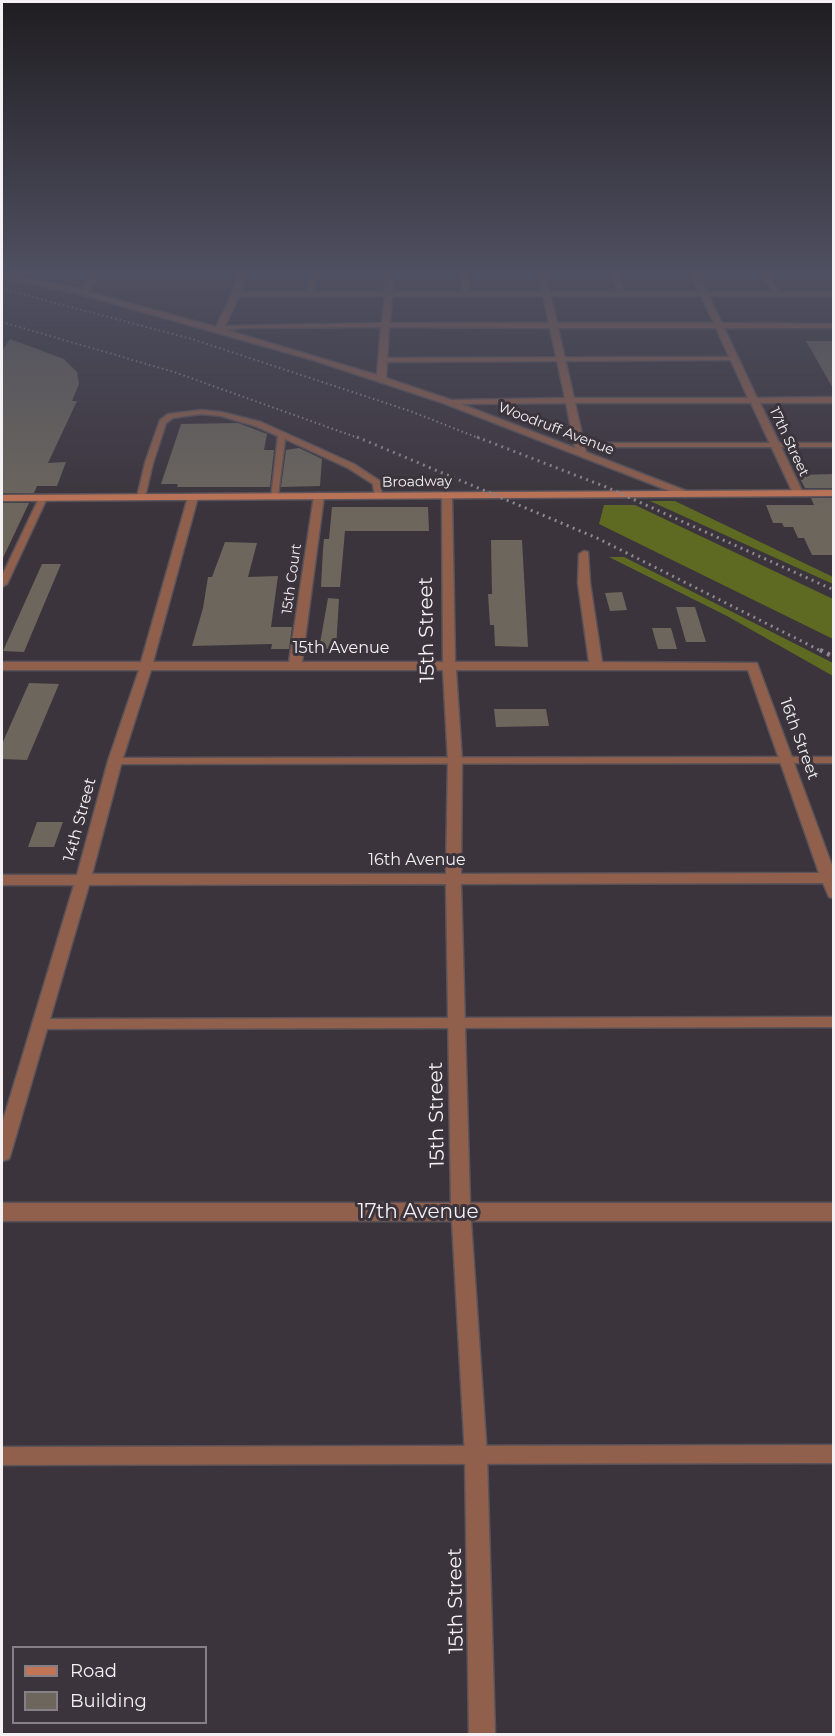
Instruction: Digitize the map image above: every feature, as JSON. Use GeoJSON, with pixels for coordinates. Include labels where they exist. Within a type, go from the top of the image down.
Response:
{"type":"FeatureCollection","features":[{"type":"Feature","properties":{"kind":"main road","name":"Broadway"},"geometry":{"type":"LineString","coordinates":[[2,498],[834,494]]}},
{"type":"Feature","properties":{"kind":"street","name":"Woodruff Avenue"},"geometry":{"type":"LineString","coordinates":[[298,354],[446,401],[580,448],[685,494]]}},
{"type":"Feature","properties":{"kind":"street"},"geometry":{"type":"LineString","coordinates":[[381,380],[384,354]]}},
{"type":"Feature","properties":{"kind":"street"},"geometry":{"type":"LineString","coordinates":[[560,354],[580,448]]}},
{"type":"Feature","properties":{"kind":"street","name":"17th Street"},"geometry":{"type":"LineString","coordinates":[[733,354],[798,493]]}},
{"type":"Feature","properties":{"kind":"street"},"geometry":{"type":"LineString","coordinates":[[446,401],[834,400]]}},
{"type":"Feature","properties":{"kind":"street","name":"15th Street"},"geometry":{"type":"LineString","coordinates":[[447,495],[449,664],[455,761],[453,878],[461,1212],[476,1456],[482,1734]]}},
{"type":"Feature","properties":{"kind":"street","name":"15th Court"},"geometry":{"type":"LineString","coordinates":[[295,665],[319,496]]}},
{"type":"Feature","properties":{"kind":"street","name":"14th Street"},"geometry":{"type":"LineString","coordinates":[[2,1153],[83,880],[115,761],[146,666],[193,497]]}},
{"type":"Feature","properties":{"kind":"street"},"geometry":{"type":"LineString","coordinates":[[584,554],[584,583],[596,666]]}},
{"type":"Feature","properties":{"kind":"street","name":"15th Avenue"},"geometry":{"type":"LineString","coordinates":[[2,666],[449,664],[753,666]]}},
{"type":"Feature","properties":{"kind":"street","name":"16th Street"},"geometry":{"type":"LineString","coordinates":[[753,666],[831,878],[834,893]]}},
{"type":"Feature","properties":{"kind":"street","name":"16th Avenue"},"geometry":{"type":"LineString","coordinates":[[2,880],[831,878]]}},
{"type":"Feature","properties":{"kind":"street","name":"17th Avenue"},"geometry":{"type":"LineString","coordinates":[[2,1212],[834,1212]]}},
{"type":"Feature","properties":{"kind":"lane"},"geometry":{"type":"LineString","coordinates":[[384,360],[735,359]]}},
{"type":"Feature","properties":{"kind":"lane"},"geometry":{"type":"LineString","coordinates":[[141,497],[149,463],[164,422],[171,416],[201,412],[221,414],[258,424],[282,434],[370,476],[377,483],[378,496]]}},
{"type":"Feature","properties":{"kind":"lane"},"geometry":{"type":"LineString","coordinates":[[273,496],[282,434]]}},
{"type":"Feature","properties":{"kind":"lane"},"geometry":{"type":"LineString","coordinates":[[580,448],[834,445]]}},
{"type":"Feature","properties":{"kind":"lane"},"geometry":{"type":"LineString","coordinates":[[2,584],[43,498]]}},
{"type":"Feature","properties":{"kind":"lane"},"geometry":{"type":"LineString","coordinates":[[115,761],[834,760]]}},
{"type":"Feature","properties":{"kind":"lane"},"geometry":{"type":"LineString","coordinates":[[39,1024],[834,1022]]}},
{"type":"Feature","properties":{"kind":"lane"},"geometry":{"type":"LineString","coordinates":[[2,1456],[834,1454]]}},
{"type":"Feature","properties":{"kind":"green space"},"geometry":{"type":"Polygon","coordinates":[[[650,501],[675,501],[833,577],[833,584],[650,501]]]}},
{"type":"Feature","properties":{"kind":"green space"},"geometry":{"type":"Polygon","coordinates":[[[604,505],[635,505],[833,599],[833,639],[599,524],[604,505]]]}},
{"type":"Feature","properties":{"kind":"green space"},"geometry":{"type":"Polygon","coordinates":[[[609,557],[624,557],[833,663],[833,676],[727,616],[609,557]]]}},
{"type":"Feature","properties":{"kind":"building"},"geometry":{"type":"Polygon","coordinates":[[[2,354],[51,354],[64,359],[77,372],[79,384],[72,401],[77,401],[48,463],[66,462],[57,486],[37,486],[34,493],[2,493],[2,354]]]}},
{"type":"Feature","properties":{"kind":"building"},"geometry":{"type":"Polygon","coordinates":[[[813,354],[834,354],[834,390],[813,354]]]}},
{"type":"Feature","properties":{"kind":"building"},"geometry":{"type":"Polygon","coordinates":[[[238,423],[267,434],[264,450],[274,450],[270,487],[177,487],[178,484],[161,484],[181,424],[238,423]]]}},
{"type":"Feature","properties":{"kind":"building"},"geometry":{"type":"Polygon","coordinates":[[[299,448],[322,459],[320,486],[281,487],[286,450],[299,448]]]}},
{"type":"Feature","properties":{"kind":"building"},"geometry":{"type":"Polygon","coordinates":[[[834,474],[834,488],[805,488],[798,475],[834,474]]]}},
{"type":"Feature","properties":{"kind":"building"},"geometry":{"type":"Polygon","coordinates":[[[811,498],[834,498],[834,555],[812,555],[804,538],[798,538],[793,527],[773,523],[766,505],[814,505],[811,498]]]}},
{"type":"Feature","properties":{"kind":"building"},"geometry":{"type":"Polygon","coordinates":[[[2,503],[29,503],[2,560],[2,503]]]}},
{"type":"Feature","properties":{"kind":"building"},"geometry":{"type":"Polygon","coordinates":[[[332,507],[428,507],[429,531],[345,531],[340,587],[321,587],[324,539],[329,539],[332,507]]]}},
{"type":"Feature","properties":{"kind":"building"},"geometry":{"type":"Polygon","coordinates":[[[491,540],[522,540],[528,647],[495,646],[494,625],[490,625],[488,594],[492,594],[491,540]]]}},
{"type":"Feature","properties":{"kind":"building"},"geometry":{"type":"Polygon","coordinates":[[[225,542],[257,543],[248,577],[278,576],[271,627],[292,627],[289,649],[271,649],[272,644],[192,646],[203,608],[208,577],[212,577],[225,542]]]}},
{"type":"Feature","properties":{"kind":"building"},"geometry":{"type":"Polygon","coordinates":[[[42,564],[61,564],[24,652],[3,651],[42,564]]]}},
{"type":"Feature","properties":{"kind":"building"},"geometry":{"type":"Polygon","coordinates":[[[622,592],[627,610],[610,611],[605,593],[622,592]]]}},
{"type":"Feature","properties":{"kind":"building"},"geometry":{"type":"Polygon","coordinates":[[[328,598],[339,599],[336,649],[319,649],[328,598]]]}},
{"type":"Feature","properties":{"kind":"building"},"geometry":{"type":"Polygon","coordinates":[[[676,607],[695,607],[706,642],[686,642],[676,607]]]}},
{"type":"Feature","properties":{"kind":"building"},"geometry":{"type":"Polygon","coordinates":[[[652,628],[671,628],[677,649],[658,649],[652,628]]]}},
{"type":"Feature","properties":{"kind":"building"},"geometry":{"type":"Polygon","coordinates":[[[29,683],[59,684],[27,760],[2,759],[2,744],[29,683]]]}},
{"type":"Feature","properties":{"kind":"building"},"geometry":{"type":"Polygon","coordinates":[[[494,709],[546,709],[549,726],[496,727],[494,709]]]}},
{"type":"Feature","properties":{"kind":"building"},"geometry":{"type":"Polygon","coordinates":[[[37,822],[63,822],[54,847],[28,847],[37,822]]]}},
{"type":"Feature","properties":{"kind":"railway"},"geometry":{"type":"LineString","coordinates":[[112,354],[174,372],[361,439]]}},
{"type":"Feature","properties":{"kind":"railway"},"geometry":{"type":"LineString","coordinates":[[237,354],[410,411],[481,439]]}},
{"type":"Feature","properties":{"kind":"railway"},"geometry":{"type":"LineString","coordinates":[[357,437],[597,538],[823,652]]}},
{"type":"Feature","properties":{"kind":"railway"},"geometry":{"type":"LineString","coordinates":[[477,437],[606,487],[834,590]]}},
{"type":"Feature","properties":{"kind":"railway"},"geometry":{"type":"LineString","coordinates":[[820,650],[834,657]]}}]}
